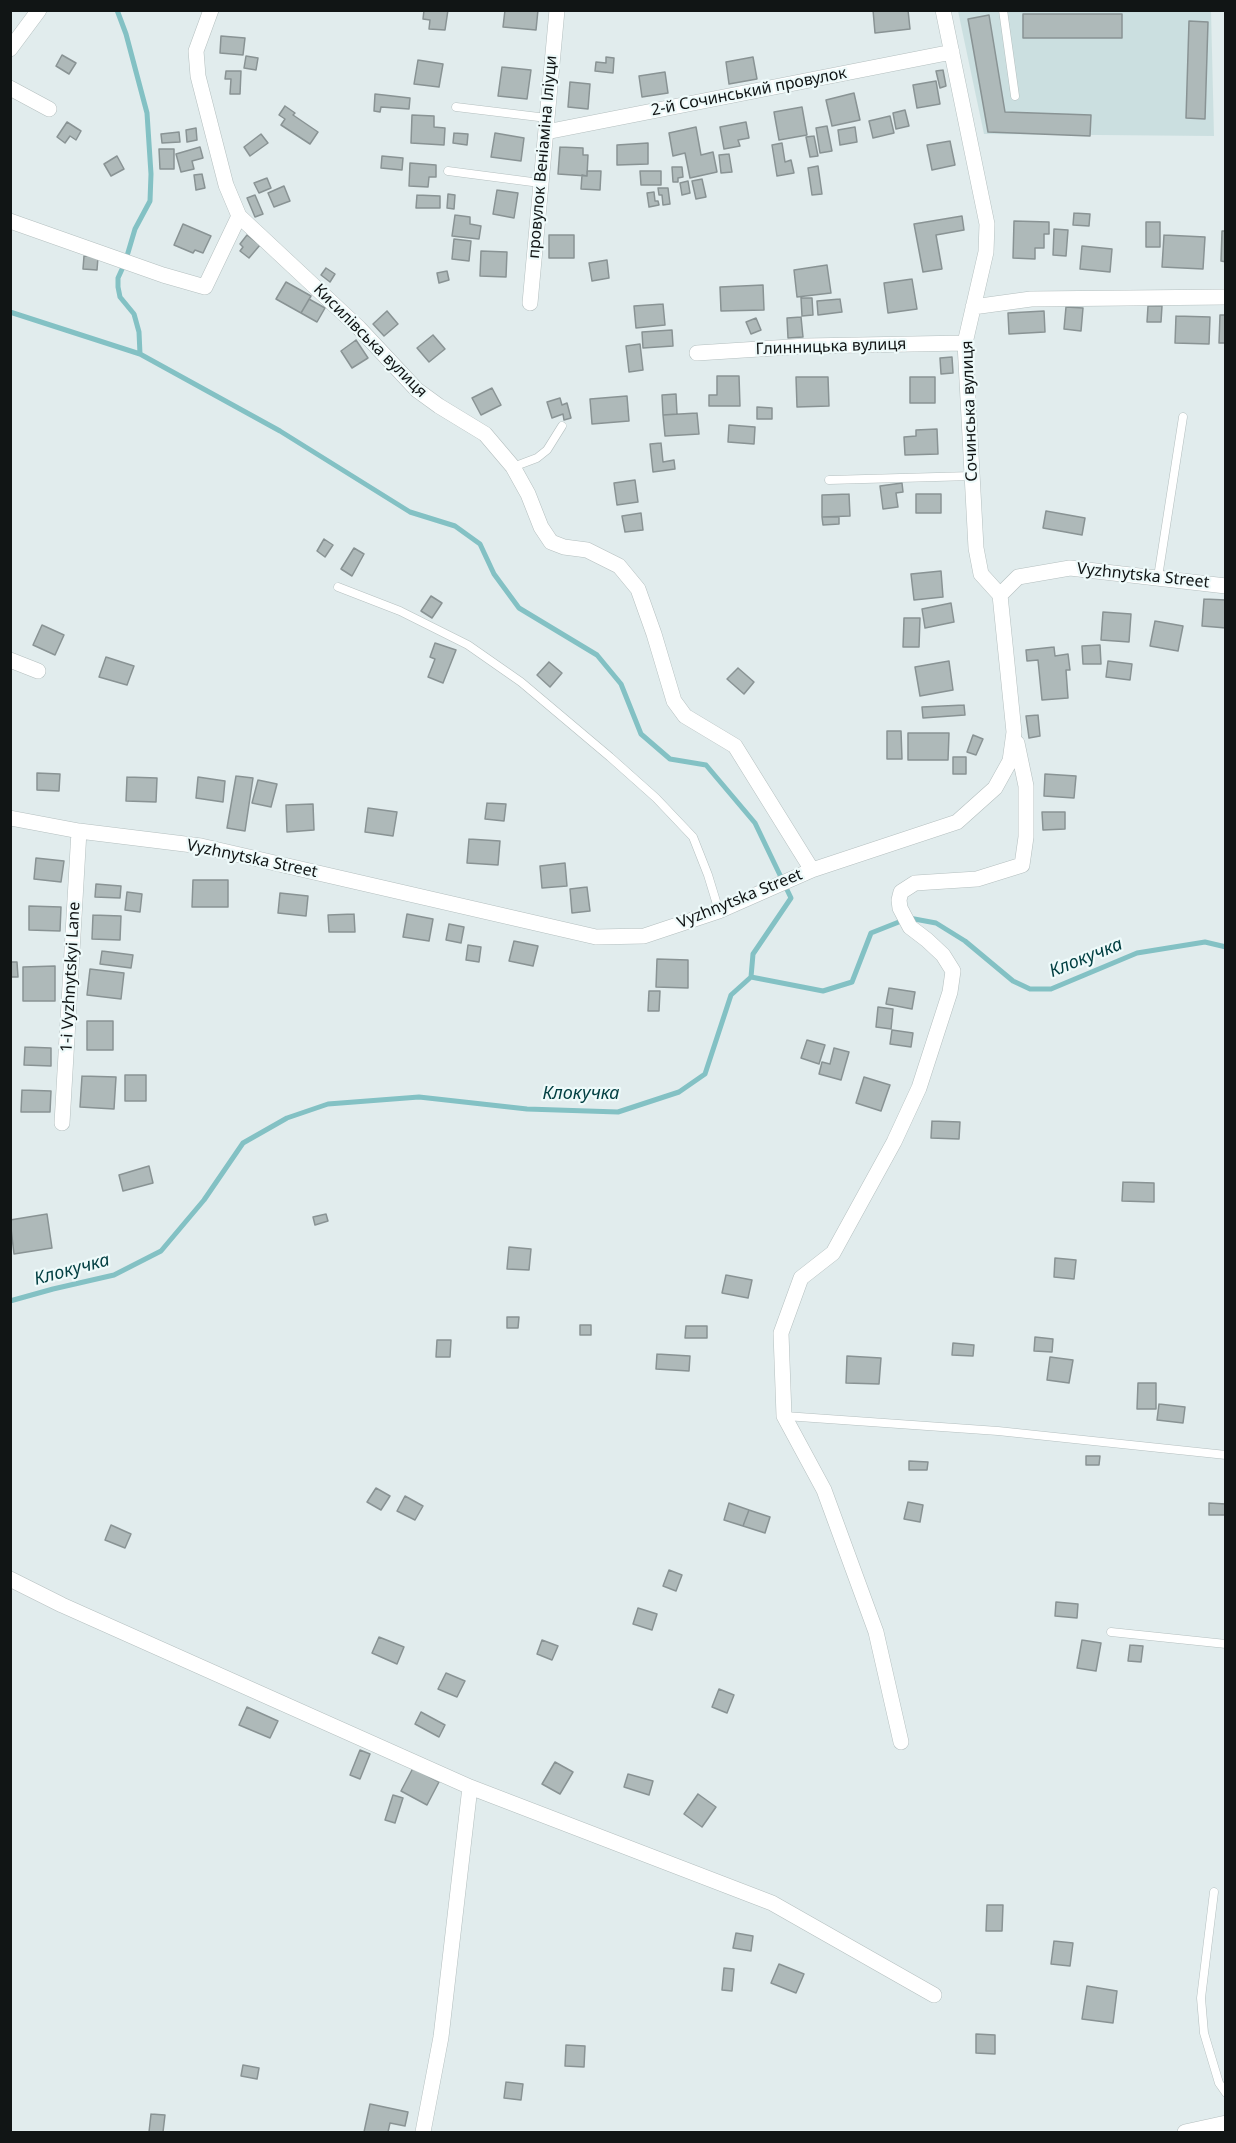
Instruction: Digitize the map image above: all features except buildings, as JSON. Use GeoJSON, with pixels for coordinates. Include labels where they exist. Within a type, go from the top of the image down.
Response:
{"type":"FeatureCollection","features":[{"type":"Feature","properties":{"kind":"street"},"geometry":{"type":"LineString","coordinates":[[10,49],[39,10]]}},
{"type":"Feature","properties":{"kind":"street","name":"Кисилівська вулиця"},"geometry":{"type":"LineString","coordinates":[[211,10],[196,51],[198,76],[226,185],[239,216],[359,328],[417,390],[485,434],[513,467],[528,494],[541,527],[551,542],[564,547],[587,550],[619,566],[638,589],[674,701],[685,716],[735,746],[806,872]]}},
{"type":"Feature","properties":{"kind":"street","name":"провулок Веніаміна Іліуци"},"geometry":{"type":"LineString","coordinates":[[530,303],[557,10]]}},
{"type":"Feature","properties":{"kind":"street","name":"Сочинська вулиця"},"geometry":{"type":"LineString","coordinates":[[943,10],[987,224],[986,252],[965,343],[976,548],[981,574],[1000,595]]}},
{"type":"Feature","properties":{"kind":"street","name":"2-й Сочинський провулок"},"geometry":{"type":"LineString","coordinates":[[547,125],[952,52]]}},
{"type":"Feature","properties":{"kind":"street"},"geometry":{"type":"LineString","coordinates":[[10,88],[49,109]]}},
{"type":"Feature","properties":{"kind":"street"},"geometry":{"type":"LineString","coordinates":[[10,221],[163,275],[205,287],[239,216]]}},
{"type":"Feature","properties":{"kind":"street"},"geometry":{"type":"LineString","coordinates":[[974,308],[1031,298],[1226,297]]}},
{"type":"Feature","properties":{"kind":"street","name":"Глинницька вулиця"},"geometry":{"type":"LineString","coordinates":[[697,353],[806,346],[965,343]]}},
{"type":"Feature","properties":{"kind":"street","name":"Vyzhnytska Street"},"geometry":{"type":"LineString","coordinates":[[10,818],[79,831],[201,846],[596,937],[644,936],[718,911],[806,872],[957,822],[995,788],[1010,761],[1014,732],[1000,595],[1018,577],[1070,568],[1226,586]]}},
{"type":"Feature","properties":{"kind":"street"},"geometry":{"type":"LineString","coordinates":[[10,660],[38,671]]}},
{"type":"Feature","properties":{"kind":"street"},"geometry":{"type":"LineString","coordinates":[[901,1742],[876,1632],[824,1490],[784,1416],[781,1333],[801,1278],[833,1253],[894,1142],[919,1088],[950,992],[953,971],[943,955],[910,927],[900,908],[899,900],[902,892],[915,883],[977,879],[1022,865],[1026,837],[1026,786],[1014,732]]}},
{"type":"Feature","properties":{"kind":"street","name":"1-i Vyzhnytskyi Lane"},"geometry":{"type":"LineString","coordinates":[[62,1123],[79,831]]}},
{"type":"Feature","properties":{"kind":"street"},"geometry":{"type":"LineString","coordinates":[[10,1579],[62,1605],[470,1787],[772,1903],[934,1995]]}},
{"type":"Feature","properties":{"kind":"street"},"geometry":{"type":"LineString","coordinates":[[423,2133],[441,2037],[470,1787]]}},
{"type":"Feature","properties":{"kind":"street"},"geometry":{"type":"LineString","coordinates":[[1185,2133],[1226,2123]]}},
{"type":"Feature","properties":{"kind":"lane"},"geometry":{"type":"LineString","coordinates":[[1003,10],[1015,96]]}},
{"type":"Feature","properties":{"kind":"lane"},"geometry":{"type":"LineString","coordinates":[[456,107],[547,125]]}},
{"type":"Feature","properties":{"kind":"lane"},"geometry":{"type":"LineString","coordinates":[[448,171],[540,183]]}},
{"type":"Feature","properties":{"kind":"lane"},"geometry":{"type":"LineString","coordinates":[[1158,577],[1183,417]]}},
{"type":"Feature","properties":{"kind":"lane"},"geometry":{"type":"LineString","coordinates":[[513,467],[537,458],[547,450],[562,426]]}},
{"type":"Feature","properties":{"kind":"lane"},"geometry":{"type":"LineString","coordinates":[[829,480],[972,476]]}},
{"type":"Feature","properties":{"kind":"lane"},"geometry":{"type":"LineString","coordinates":[[338,587],[400,611],[468,645],[520,682],[610,757],[656,798],[693,837],[708,875],[718,911]]}},
{"type":"Feature","properties":{"kind":"lane"},"geometry":{"type":"LineString","coordinates":[[784,1416],[998,1431],[1226,1455]]}},
{"type":"Feature","properties":{"kind":"lane"},"geometry":{"type":"LineString","coordinates":[[1111,1632],[1226,1644]]}},
{"type":"Feature","properties":{"kind":"lane"},"geometry":{"type":"LineString","coordinates":[[1214,1892],[1201,1998],[1204,2032],[1219,2083],[1226,2093]]}},
{"type":"Feature","properties":{"kind":"shaded area"},"geometry":{"type":"Polygon","coordinates":[[[958,11],[1211,11],[1214,136],[984,134],[958,11]]]}},
{"type":"Feature","properties":{"kind":"waterway"},"geometry":{"type":"LineString","coordinates":[[117,10],[126,34],[147,113],[151,174],[150,201],[135,229],[127,256]]}},
{"type":"Feature","properties":{"kind":"waterway"},"geometry":{"type":"LineString","coordinates":[[123,267],[118,278],[118,287],[120,297],[134,314],[139,332],[140,354]]}},
{"type":"Feature","properties":{"kind":"waterway"},"geometry":{"type":"LineString","coordinates":[[10,312],[140,354],[280,431],[410,512],[455,526],[480,544],[494,574],[519,608],[597,655],[621,684],[641,734],[670,759],[706,765],[755,823],[791,898],[753,954],[751,977]]}},
{"type":"Feature","properties":{"kind":"waterway","name":"Клокучка"},"geometry":{"type":"LineString","coordinates":[[10,1301],[114,1275],[161,1251],[204,1200],[243,1143],[287,1118],[328,1104],[419,1097],[527,1109],[618,1112],[679,1092],[705,1074],[731,995],[751,977],[823,991],[852,982],[871,933],[909,918],[936,923],[965,941],[1013,981],[1030,989],[1051,989],[1137,953],[1205,942],[1226,947]]}}]}
